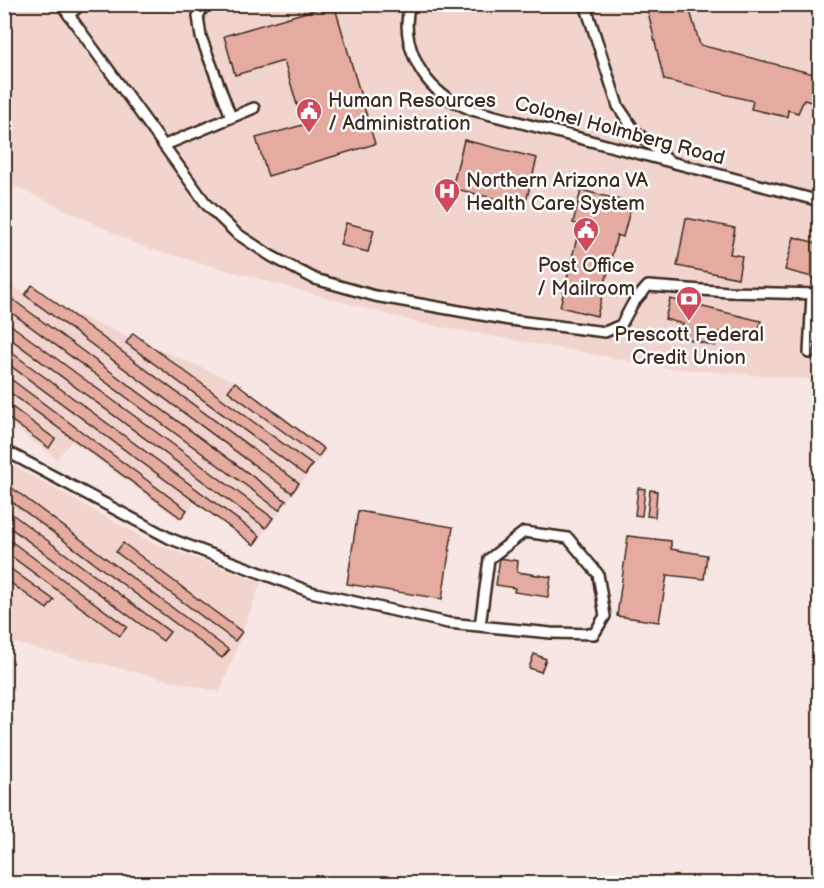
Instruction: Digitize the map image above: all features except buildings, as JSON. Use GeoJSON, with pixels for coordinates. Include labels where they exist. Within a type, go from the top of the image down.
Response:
{"type":"FeatureCollection","features":[{"type":"Feature","properties":{"kind":"lane"},"geometry":{"type":"LineString","coordinates":[[61,4],[207,205],[236,232],[271,256],[315,279],[375,296],[510,320],[605,332],[621,325],[633,303],[648,286],[729,292],[816,294],[809,353]]}},
{"type":"Feature","properties":{"kind":"lane"},"geometry":{"type":"LineString","coordinates":[[69,15],[81,4]]}},
{"type":"Feature","properties":{"kind":"lane"},"geometry":{"type":"LineString","coordinates":[[205,4],[198,16],[201,37],[231,117]]}},
{"type":"Feature","properties":{"kind":"lane","name":"Colonel Holmberg Road"},"geometry":{"type":"LineString","coordinates":[[410,4],[408,33],[412,52],[426,78],[446,98],[472,110],[819,201]]}},
{"type":"Feature","properties":{"kind":"lane"},"geometry":{"type":"LineString","coordinates":[[585,4],[618,106],[634,130],[670,161]]}},
{"type":"Feature","properties":{"kind":"lane"},"geometry":{"type":"LineString","coordinates":[[165,146],[254,108]]}},
{"type":"Feature","properties":{"kind":"lane"},"geometry":{"type":"LineString","coordinates":[[4,450],[171,539],[311,592],[448,623],[551,633],[594,634],[605,616],[598,574],[568,538],[524,532],[489,559],[480,626]]}},
{"type":"Feature","properties":{"kind":"shaded area","name":"Northern Arizona VA Health Care System"},"geometry":{"type":"Polygon","coordinates":[[[4,5],[819,5],[819,380],[669,368],[419,323],[143,247],[5,181],[4,5]]]}},
{"type":"Feature","properties":{"kind":"shaded area"},"geometry":{"type":"Polygon","coordinates":[[[4,284],[236,382],[326,450],[254,546],[195,502],[181,521],[72,441],[57,459],[5,420],[4,284]]]}},
{"type":"Feature","properties":{"kind":"shaded area"},"geometry":{"type":"Polygon","coordinates":[[[5,461],[151,542],[261,582],[220,692],[5,641],[5,461]]]}},
{"type":"Feature","properties":{"kind":"place","name":"Human Resources / Administration"},"geometry":{"type":"Point","coordinates":[309,134]}},
{"type":"Feature","properties":{"kind":"place","name":"Northern Arizona VA Health Care System"},"geometry":{"type":"Point","coordinates":[447,214]}},
{"type":"Feature","properties":{"kind":"place","name":"Post Office / Mailroom"},"geometry":{"type":"Point","coordinates":[586,253]}},
{"type":"Feature","properties":{"kind":"place","name":"Prescott Federal Credit Union"},"geometry":{"type":"Point","coordinates":[689,322]}}]}
